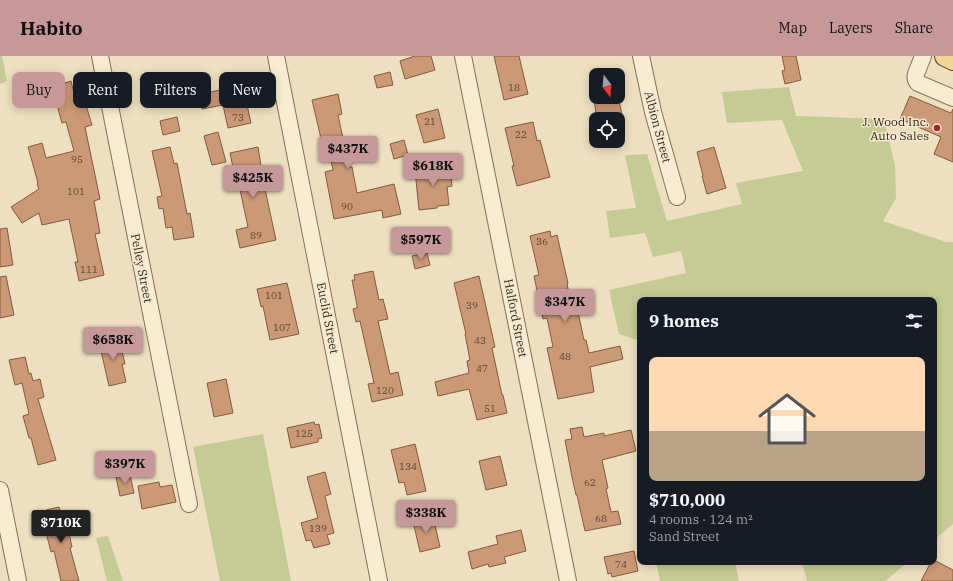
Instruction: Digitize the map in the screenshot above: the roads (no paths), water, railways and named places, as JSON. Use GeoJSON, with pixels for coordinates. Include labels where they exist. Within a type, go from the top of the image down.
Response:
{"type":"FeatureCollection","features":[{"type":"Feature","properties":{"kind":"main road"},"geometry":{"type":"LineString","coordinates":[[945,56],[953,60]]}},
{"type":"Feature","properties":{"kind":"street","name":"Pelley Street"},"geometry":{"type":"LineString","coordinates":[[100,56],[188,504]]}},
{"type":"Feature","properties":{"kind":"street","name":"Euclid Street"},"geometry":{"type":"LineString","coordinates":[[276,56],[380,581]]}},
{"type":"Feature","properties":{"kind":"street","name":"Halford Street"},"geometry":{"type":"LineString","coordinates":[[463,56],[568,581]]}},
{"type":"Feature","properties":{"kind":"street","name":"Albion Street"},"geometry":{"type":"LineString","coordinates":[[640,56],[653,112],[677,198]]}},
{"type":"Feature","properties":{"kind":"street"},"geometry":{"type":"LineString","coordinates":[[923,56],[915,76],[916,82],[953,98]]}},
{"type":"Feature","properties":{"kind":"street"},"geometry":{"type":"LineString","coordinates":[[0,491],[18,581]]}},
{"type":"Feature","properties":{"kind":"place","name":"J. Wood Inc. Auto Sales"},"geometry":{"type":"Point","coordinates":[937,128]}}]}
